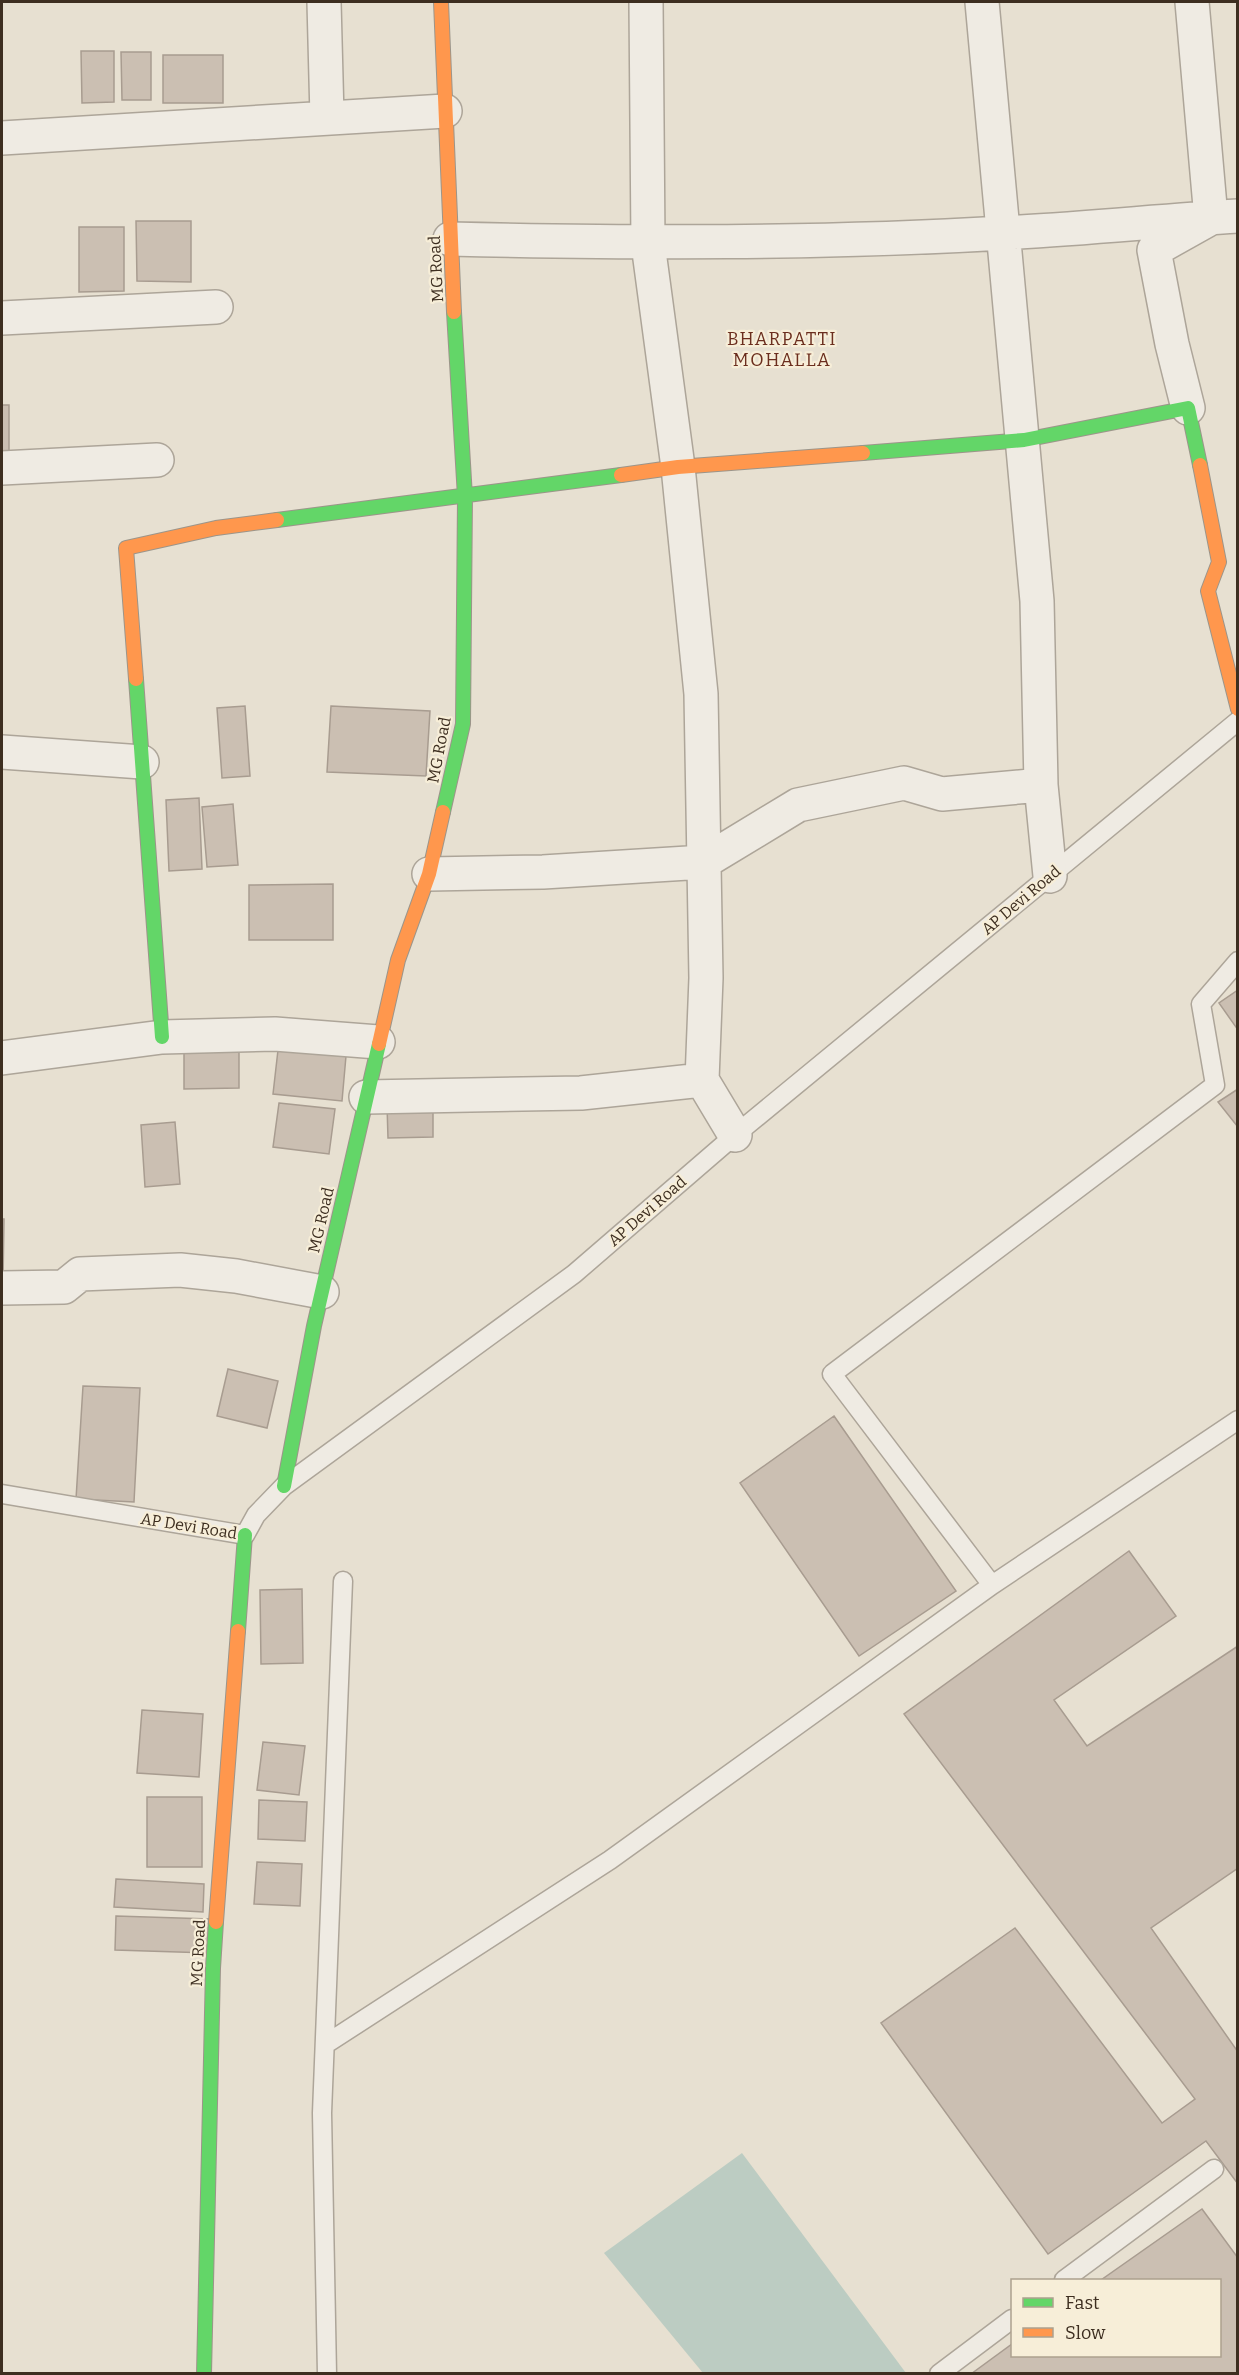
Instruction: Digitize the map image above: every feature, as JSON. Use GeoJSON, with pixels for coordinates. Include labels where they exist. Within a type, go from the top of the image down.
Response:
{"type":"FeatureCollection","features":[{"type":"Feature","properties":{"kind":"street"},"geometry":{"type":"LineString","coordinates":[[324,2],[327,117]]}},
{"type":"Feature","properties":{"kind":"street","name":"MG Road"},"geometry":{"type":"LineString","coordinates":[[284,1486],[322,1292],[378,1042],[398,960],[429,874],[463,724],[465,497],[450,238],[441,2]]}},
{"type":"Feature","properties":{"kind":"street"},"geometry":{"type":"LineString","coordinates":[[646,2],[648,243],[678,467],[700,694],[706,978],[702,1080],[735,1135]]}},
{"type":"Feature","properties":{"kind":"street"},"geometry":{"type":"LineString","coordinates":[[982,2],[1037,601],[1041,785],[1050,876]]}},
{"type":"Feature","properties":{"kind":"street"},"geometry":{"type":"LineString","coordinates":[[1192,2],[1224,217]]}},
{"type":"Feature","properties":{"kind":"street"},"geometry":{"type":"LineString","coordinates":[[2,138],[445,111]]}},
{"type":"Feature","properties":{"kind":"street"},"geometry":{"type":"LineString","coordinates":[[450,238],[648,243],[1002,233],[1224,217]]}},
{"type":"Feature","properties":{"kind":"street"},"geometry":{"type":"LineString","coordinates":[[1224,217],[1154,250],[1219,562],[1208,591],[1238,709]]}},
{"type":"Feature","properties":{"kind":"street"},"geometry":{"type":"LineString","coordinates":[[2,318],[216,307]]}},
{"type":"Feature","properties":{"kind":"street"},"geometry":{"type":"LineString","coordinates":[[162,1037],[126,548],[216,528],[465,497],[678,467],[1023,440],[1188,408]]}},
{"type":"Feature","properties":{"kind":"street"},"geometry":{"type":"LineString","coordinates":[[2,468],[157,460]]}},
{"type":"Feature","properties":{"kind":"street"},"geometry":{"type":"LineString","coordinates":[[2,752],[142,762]]}},
{"type":"Feature","properties":{"kind":"street"},"geometry":{"type":"LineString","coordinates":[[429,874],[543,872],[704,862],[798,805],[904,783],[942,794],[1041,785]]}},
{"type":"Feature","properties":{"kind":"street"},"geometry":{"type":"LineString","coordinates":[[2,1058],[162,1037],[275,1034],[378,1042]]}},
{"type":"Feature","properties":{"kind":"street"},"geometry":{"type":"LineString","coordinates":[[366,1096],[581,1093],[702,1080]]}},
{"type":"Feature","properties":{"kind":"street"},"geometry":{"type":"LineString","coordinates":[[2,1288],[64,1287],[80,1274],[180,1270],[236,1276],[322,1292]]}},
{"type":"Feature","properties":{"kind":"street","name":"MG Road"},"geometry":{"type":"LineString","coordinates":[[204,2373],[213,1968],[244,1535]]}},
{"type":"Feature","properties":{"kind":"lane","name":"AP Devi Road"},"geometry":{"type":"LineString","coordinates":[[2,1494],[244,1535],[256,1515],[284,1486],[574,1274],[735,1135],[1238,722]]}},
{"type":"Feature","properties":{"kind":"lane"},"geometry":{"type":"LineString","coordinates":[[992,1585],[832,1374],[1215,1085],[1201,1004],[1238,961]]}},
{"type":"Feature","properties":{"kind":"lane"},"geometry":{"type":"LineString","coordinates":[[326,2044],[610,1860],[992,1585],[1238,1420]]}},
{"type":"Feature","properties":{"kind":"lane"},"geometry":{"type":"LineString","coordinates":[[327,2373],[322,2114],[343,1581]]}},
{"type":"Feature","properties":{"kind":"lane"},"geometry":{"type":"LineString","coordinates":[[1065,2279],[1214,2169]]}},
{"type":"Feature","properties":{"kind":"lane"},"geometry":{"type":"LineString","coordinates":[[939,2373],[1011,2320]]}},
{"type":"Feature","properties":{"kind":"shaded area"},"geometry":{"type":"Polygon","coordinates":[[[742,2153],[906,2373],[703,2373],[604,2253],[742,2153]]]}},
{"type":"Feature","properties":{"kind":"building"},"geometry":{"type":"Polygon","coordinates":[[[81,51],[114,51],[114,102],[82,103],[81,51]]]}},
{"type":"Feature","properties":{"kind":"building"},"geometry":{"type":"Polygon","coordinates":[[[121,52],[151,52],[151,100],[122,100],[121,52]]]}},
{"type":"Feature","properties":{"kind":"building"},"geometry":{"type":"Polygon","coordinates":[[[163,55],[223,55],[223,103],[163,103],[163,55]]]}},
{"type":"Feature","properties":{"kind":"building"},"geometry":{"type":"Polygon","coordinates":[[[136,221],[191,221],[191,282],[137,281],[136,221]]]}},
{"type":"Feature","properties":{"kind":"building"},"geometry":{"type":"Polygon","coordinates":[[[79,227],[124,227],[124,291],[79,292],[79,227]]]}},
{"type":"Feature","properties":{"kind":"building"},"geometry":{"type":"Polygon","coordinates":[[[2,405],[9,405],[9,455],[2,455],[2,405]]]}},
{"type":"Feature","properties":{"kind":"building"},"geometry":{"type":"Polygon","coordinates":[[[245,706],[250,776],[222,778],[217,708],[245,706]]]}},
{"type":"Feature","properties":{"kind":"building"},"geometry":{"type":"Polygon","coordinates":[[[331,706],[430,711],[426,776],[327,772],[331,706]]]}},
{"type":"Feature","properties":{"kind":"building"},"geometry":{"type":"Polygon","coordinates":[[[199,798],[202,869],[169,871],[166,800],[199,798]]]}},
{"type":"Feature","properties":{"kind":"building"},"geometry":{"type":"Polygon","coordinates":[[[233,804],[238,865],[207,867],[202,807],[233,804]]]}},
{"type":"Feature","properties":{"kind":"building"},"geometry":{"type":"Polygon","coordinates":[[[333,884],[333,940],[249,940],[249,885],[333,884]]]}},
{"type":"Feature","properties":{"kind":"building"},"geometry":{"type":"Polygon","coordinates":[[[1238,990],[1238,1030],[1219,1003],[1238,990]]]}},
{"type":"Feature","properties":{"kind":"building"},"geometry":{"type":"Polygon","coordinates":[[[239,1043],[239,1088],[184,1089],[184,1044],[239,1043]]]}},
{"type":"Feature","properties":{"kind":"building"},"geometry":{"type":"Polygon","coordinates":[[[278,1050],[346,1056],[342,1101],[273,1094],[278,1050]]]}},
{"type":"Feature","properties":{"kind":"building"},"geometry":{"type":"Polygon","coordinates":[[[1238,1089],[1238,1127],[1218,1102],[1238,1089]]]}},
{"type":"Feature","properties":{"kind":"building"},"geometry":{"type":"Polygon","coordinates":[[[279,1103],[335,1109],[329,1154],[273,1147],[279,1103]]]}},
{"type":"Feature","properties":{"kind":"building"},"geometry":{"type":"Polygon","coordinates":[[[433,1103],[433,1137],[388,1138],[387,1105],[433,1103]]]}},
{"type":"Feature","properties":{"kind":"building"},"geometry":{"type":"Polygon","coordinates":[[[175,1122],[180,1184],[145,1187],[141,1125],[175,1122]]]}},
{"type":"Feature","properties":{"kind":"building"},"geometry":{"type":"Polygon","coordinates":[[[2,1219],[4,1219],[3,1281],[2,1281],[2,1219]]]}},
{"type":"Feature","properties":{"kind":"building"},"geometry":{"type":"Polygon","coordinates":[[[228,1369],[278,1381],[267,1428],[217,1416],[228,1369]]]}},
{"type":"Feature","properties":{"kind":"building"},"geometry":{"type":"Polygon","coordinates":[[[83,1386],[140,1388],[134,1502],[76,1499],[83,1386]]]}},
{"type":"Feature","properties":{"kind":"building"},"geometry":{"type":"Polygon","coordinates":[[[834,1416],[956,1591],[859,1656],[740,1483],[834,1416]]]}},
{"type":"Feature","properties":{"kind":"building"},"geometry":{"type":"Polygon","coordinates":[[[1129,1551],[1176,1616],[1054,1700],[1087,1746],[1238,1646],[1238,1868],[1151,1928],[1238,2052],[1238,2184],[1206,2141],[1048,2254],[881,2023],[1015,1928],[1162,2123],[1195,2099],[904,1714],[1129,1551]]]}},
{"type":"Feature","properties":{"kind":"building"},"geometry":{"type":"Polygon","coordinates":[[[302,1589],[303,1663],[261,1664],[260,1590],[302,1589]]]}},
{"type":"Feature","properties":{"kind":"building"},"geometry":{"type":"Polygon","coordinates":[[[142,1710],[203,1714],[199,1777],[137,1773],[142,1710]]]}},
{"type":"Feature","properties":{"kind":"building"},"geometry":{"type":"Polygon","coordinates":[[[263,1742],[305,1746],[299,1795],[257,1790],[263,1742]]]}},
{"type":"Feature","properties":{"kind":"building"},"geometry":{"type":"Polygon","coordinates":[[[147,1797],[202,1797],[202,1867],[147,1867],[147,1797]]]}},
{"type":"Feature","properties":{"kind":"building"},"geometry":{"type":"Polygon","coordinates":[[[259,1800],[307,1802],[305,1841],[258,1839],[259,1800]]]}},
{"type":"Feature","properties":{"kind":"building"},"geometry":{"type":"Polygon","coordinates":[[[257,1862],[302,1864],[300,1906],[254,1904],[257,1862]]]}},
{"type":"Feature","properties":{"kind":"building"},"geometry":{"type":"Polygon","coordinates":[[[116,1879],[204,1884],[203,1912],[114,1907],[116,1879]]]}},
{"type":"Feature","properties":{"kind":"building"},"geometry":{"type":"Polygon","coordinates":[[[116,1916],[210,1919],[209,1953],[115,1950],[116,1916]]]}},
{"type":"Feature","properties":{"kind":"building"},"geometry":{"type":"Polygon","coordinates":[[[1202,2209],[1238,2258],[1238,2374],[971,2374],[1011,2345],[1011,2357],[1221,2357],[1221,2279],[1102,2279],[1202,2209]]]}},
{"type":"Feature","properties":{"kind":"traffic: fast"},"geometry":{"type":"LineString","coordinates":[[443,812],[463,724],[465,497],[454,312]]}},
{"type":"Feature","properties":{"kind":"traffic: fast"},"geometry":{"type":"LineString","coordinates":[[863,453],[1024,440],[1188,408],[1200,465]]}},
{"type":"Feature","properties":{"kind":"traffic: fast"},"geometry":{"type":"LineString","coordinates":[[277,520],[621,475]]}},
{"type":"Feature","properties":{"kind":"traffic: fast"},"geometry":{"type":"LineString","coordinates":[[136,679],[162,1037]]}},
{"type":"Feature","properties":{"kind":"traffic: fast"},"geometry":{"type":"LineString","coordinates":[[284,1486],[314,1326],[379,1044]]}},
{"type":"Feature","properties":{"kind":"traffic: fast"},"geometry":{"type":"LineString","coordinates":[[238,1631],[245,1535]]}},
{"type":"Feature","properties":{"kind":"traffic: fast"},"geometry":{"type":"LineString","coordinates":[[204,2374],[216,1922]]}},
{"type":"Feature","properties":{"kind":"traffic: slow"},"geometry":{"type":"LineString","coordinates":[[441,2],[454,312]]}},
{"type":"Feature","properties":{"kind":"traffic: slow"},"geometry":{"type":"LineString","coordinates":[[621,475],[678,467],[863,453]]}},
{"type":"Feature","properties":{"kind":"traffic: slow"},"geometry":{"type":"LineString","coordinates":[[1200,465],[1219,562],[1208,591],[1238,709]]}},
{"type":"Feature","properties":{"kind":"traffic: slow"},"geometry":{"type":"LineString","coordinates":[[136,679],[126,548],[216,528],[277,520]]}},
{"type":"Feature","properties":{"kind":"traffic: slow"},"geometry":{"type":"LineString","coordinates":[[379,1044],[398,960],[429,874],[443,812]]}},
{"type":"Feature","properties":{"kind":"traffic: slow"},"geometry":{"type":"LineString","coordinates":[[216,1922],[238,1631]]}},
{"type":"Feature","properties":{"kind":"district","name":"BHARPATTI MOHALLA"},"geometry":{"type":"Point","coordinates":[782,349]}}]}
